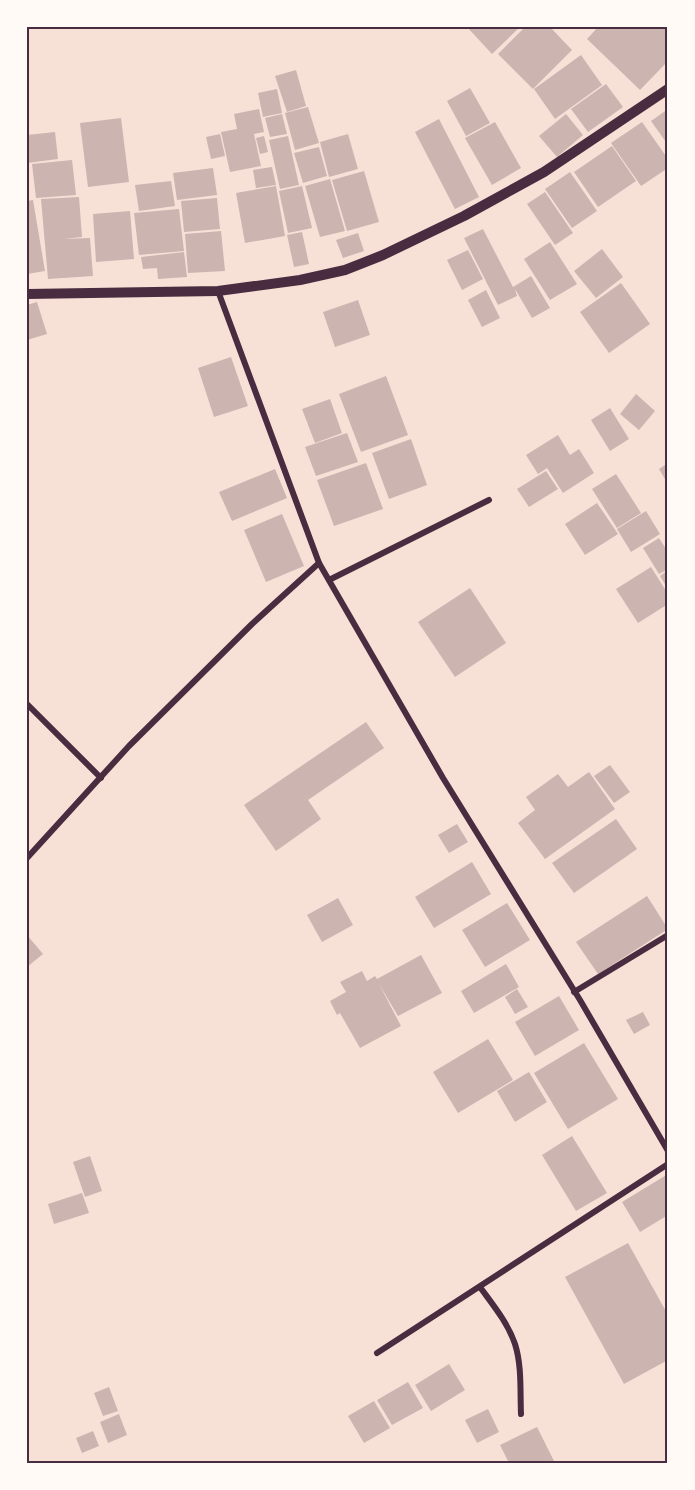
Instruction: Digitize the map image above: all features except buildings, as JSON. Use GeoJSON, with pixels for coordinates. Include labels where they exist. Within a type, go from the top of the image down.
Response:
{"type":"FeatureCollection","features":[{"type":"Feature","properties":{"kind":"street"},"geometry":{"type":"LineString","coordinates":[[27,294],[219,291],[300,280],[345,270],[383,255],[464,216],[544,172],[668,89]]}},
{"type":"Feature","properties":{"kind":"street"},"geometry":{"type":"LineString","coordinates":[[219,291],[319,563],[443,778],[668,1151]]}},
{"type":"Feature","properties":{"kind":"street"},"geometry":{"type":"LineString","coordinates":[[329,580],[489,500]]}},
{"type":"Feature","properties":{"kind":"street"},"geometry":{"type":"LineString","coordinates":[[27,858],[129,746],[252,624],[319,563]]}},
{"type":"Feature","properties":{"kind":"street"},"geometry":{"type":"LineString","coordinates":[[27,704],[101,778]]}},
{"type":"Feature","properties":{"kind":"street"},"geometry":{"type":"LineString","coordinates":[[574,992],[668,935]]}},
{"type":"Feature","properties":{"kind":"street"},"geometry":{"type":"LineString","coordinates":[[377,1353],[668,1164]]}},
{"type":"Feature","properties":{"kind":"street"},"geometry":{"type":"LineString","coordinates":[[480,1287],[499,1313],[515,1342],[519,1364],[521,1414]]}}]}
